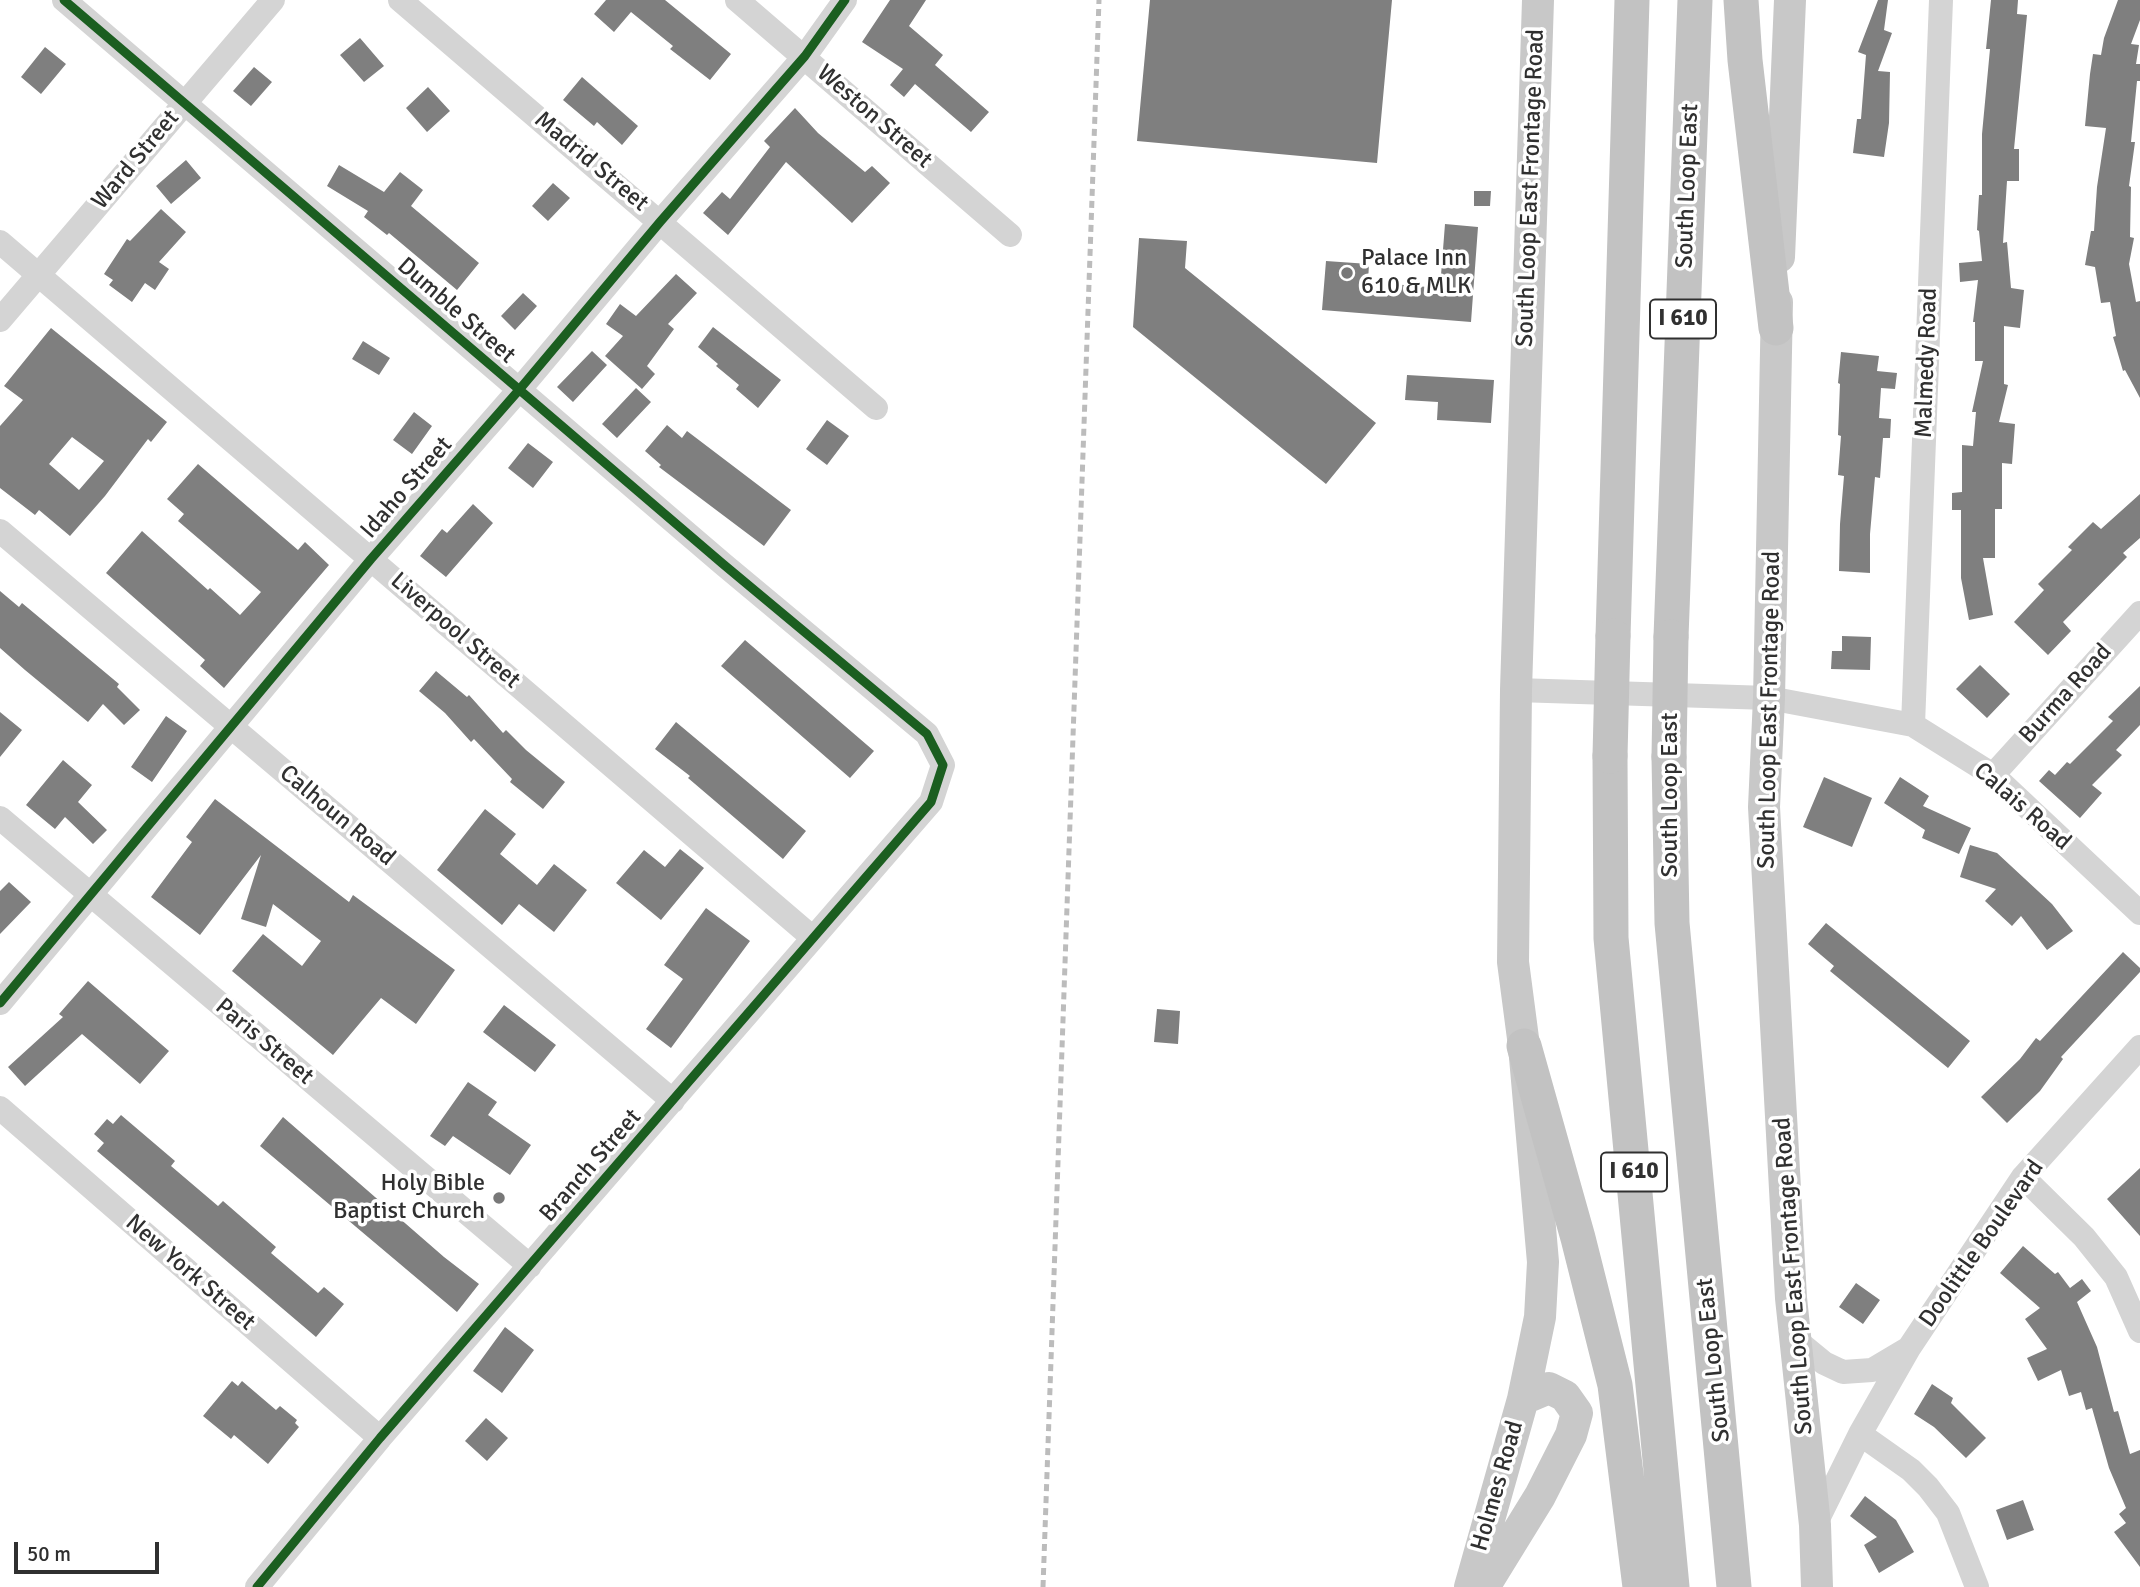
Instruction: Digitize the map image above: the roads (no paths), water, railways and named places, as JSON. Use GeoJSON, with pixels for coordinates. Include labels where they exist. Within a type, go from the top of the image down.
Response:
{"type":"FeatureCollection","features":[{"type":"Feature","properties":{"kind":"highway","name":"I 610"},"geometry":{"type":"LineString","coordinates":[[1632,0],[1610,755],[1611,938],[1672,1587]]}},
{"type":"Feature","properties":{"kind":"highway","name":"South Loop East"},"geometry":{"type":"LineString","coordinates":[[1695,0],[1671,637],[1669,757],[1672,923],[1734,1587]]}},
{"type":"Feature","properties":{"kind":"highway"},"geometry":{"type":"LineString","coordinates":[[1741,0],[1745,60],[1776,328]]}},
{"type":"Feature","properties":{"kind":"highway"},"geometry":{"type":"LineString","coordinates":[[1524,1046],[1578,1238],[1615,1385],[1640,1587]]}},
{"type":"Feature","properties":{"kind":"main road","name":"South Loop East Frontage Road"},"geometry":{"type":"LineString","coordinates":[[1523,1399],[1540,1317],[1543,1262],[1524,1046],[1513,962],[1516,690],[1538,0]]}},
{"type":"Feature","properties":{"kind":"main road","name":"South Loop East Frontage Road"},"geometry":{"type":"LineString","coordinates":[[1790,0],[1776,328],[1769,698],[1764,807],[1791,1284],[1815,1525],[1817,1587]]}},
{"type":"Feature","properties":{"kind":"main road","name":"Holmes Road"},"geometry":{"type":"LineString","coordinates":[[1470,1587],[1523,1399],[1549,1388],[1565,1396],[1577,1413],[1571,1435],[1540,1496],[1484,1587]]}},
{"type":"Feature","properties":{"kind":"street","name":"Dumble Street"},"geometry":{"type":"LineString","coordinates":[[64,0],[723,564],[927,734],[943,765]]}},
{"type":"Feature","properties":{"kind":"street","name":"Ward Street"},"geometry":{"type":"LineString","coordinates":[[0,320],[272,0]]}},
{"type":"Feature","properties":{"kind":"street","name":"Madrid Street"},"geometry":{"type":"LineString","coordinates":[[400,0],[876,408]]}},
{"type":"Feature","properties":{"kind":"street","name":"Weston Street"},"geometry":{"type":"LineString","coordinates":[[737,0],[1010,235]]}},
{"type":"Feature","properties":{"kind":"street","name":"Idaho Street"},"geometry":{"type":"LineString","coordinates":[[0,1003],[371,559],[804,56],[845,0]]}},
{"type":"Feature","properties":{"kind":"street","name":"Malmedy Road"},"geometry":{"type":"LineString","coordinates":[[1913,725],[1941,0]]}},
{"type":"Feature","properties":{"kind":"street","name":"Liverpool Street"},"geometry":{"type":"LineString","coordinates":[[0,242],[813,938]]}},
{"type":"Feature","properties":{"kind":"street","name":"Calhoun Road"},"geometry":{"type":"LineString","coordinates":[[0,531],[673,1101]]}},
{"type":"Feature","properties":{"kind":"street","name":"Burma Road"},"geometry":{"type":"LineString","coordinates":[[1993,775],[2140,613]]}},
{"type":"Feature","properties":{"kind":"street","name":"Calais Road"},"geometry":{"type":"LineString","coordinates":[[1516,690],[1769,698],[1913,725],[1993,775],[2140,913]]}},
{"type":"Feature","properties":{"kind":"street","name":"Branch Street"},"geometry":{"type":"LineString","coordinates":[[257,1587],[380,1438],[931,802],[943,765]]}},
{"type":"Feature","properties":{"kind":"street","name":"Paris Street"},"geometry":{"type":"LineString","coordinates":[[0,818],[530,1266]]}},
{"type":"Feature","properties":{"kind":"street","name":"Doolittle Boulevard"},"geometry":{"type":"LineString","coordinates":[[1815,1525],[1860,1434],[1909,1348],[2023,1177],[2140,1047]]}},
{"type":"Feature","properties":{"kind":"street","name":"New York Street"},"geometry":{"type":"LineString","coordinates":[[0,1108],[380,1438]]}},
{"type":"Feature","properties":{"kind":"street"},"geometry":{"type":"LineString","coordinates":[[2023,1177],[2084,1237],[2116,1277],[2140,1331]]}},
{"type":"Feature","properties":{"kind":"street","name":"Doolittle Boulevard"},"geometry":{"type":"LineString","coordinates":[[1796,1339],[1824,1363],[1843,1372],[1872,1370],[1909,1348]]}},
{"type":"Feature","properties":{"kind":"street"},"geometry":{"type":"LineString","coordinates":[[1860,1434],[1912,1470],[1928,1486],[1948,1513],[1977,1587]]}},
{"type":"Feature","properties":{"kind":"railway"},"geometry":{"type":"LineString","coordinates":[[1043,1587],[1099,0]]}},
{"type":"Feature","properties":{"kind":"place","name":"Palace Inn 610 & MLK"},"geometry":{"type":"Point","coordinates":[1347,273]}},
{"type":"Feature","properties":{"kind":"place","name":"Holy Bible Baptist Church"},"geometry":{"type":"Point","coordinates":[499,1198]}}]}
